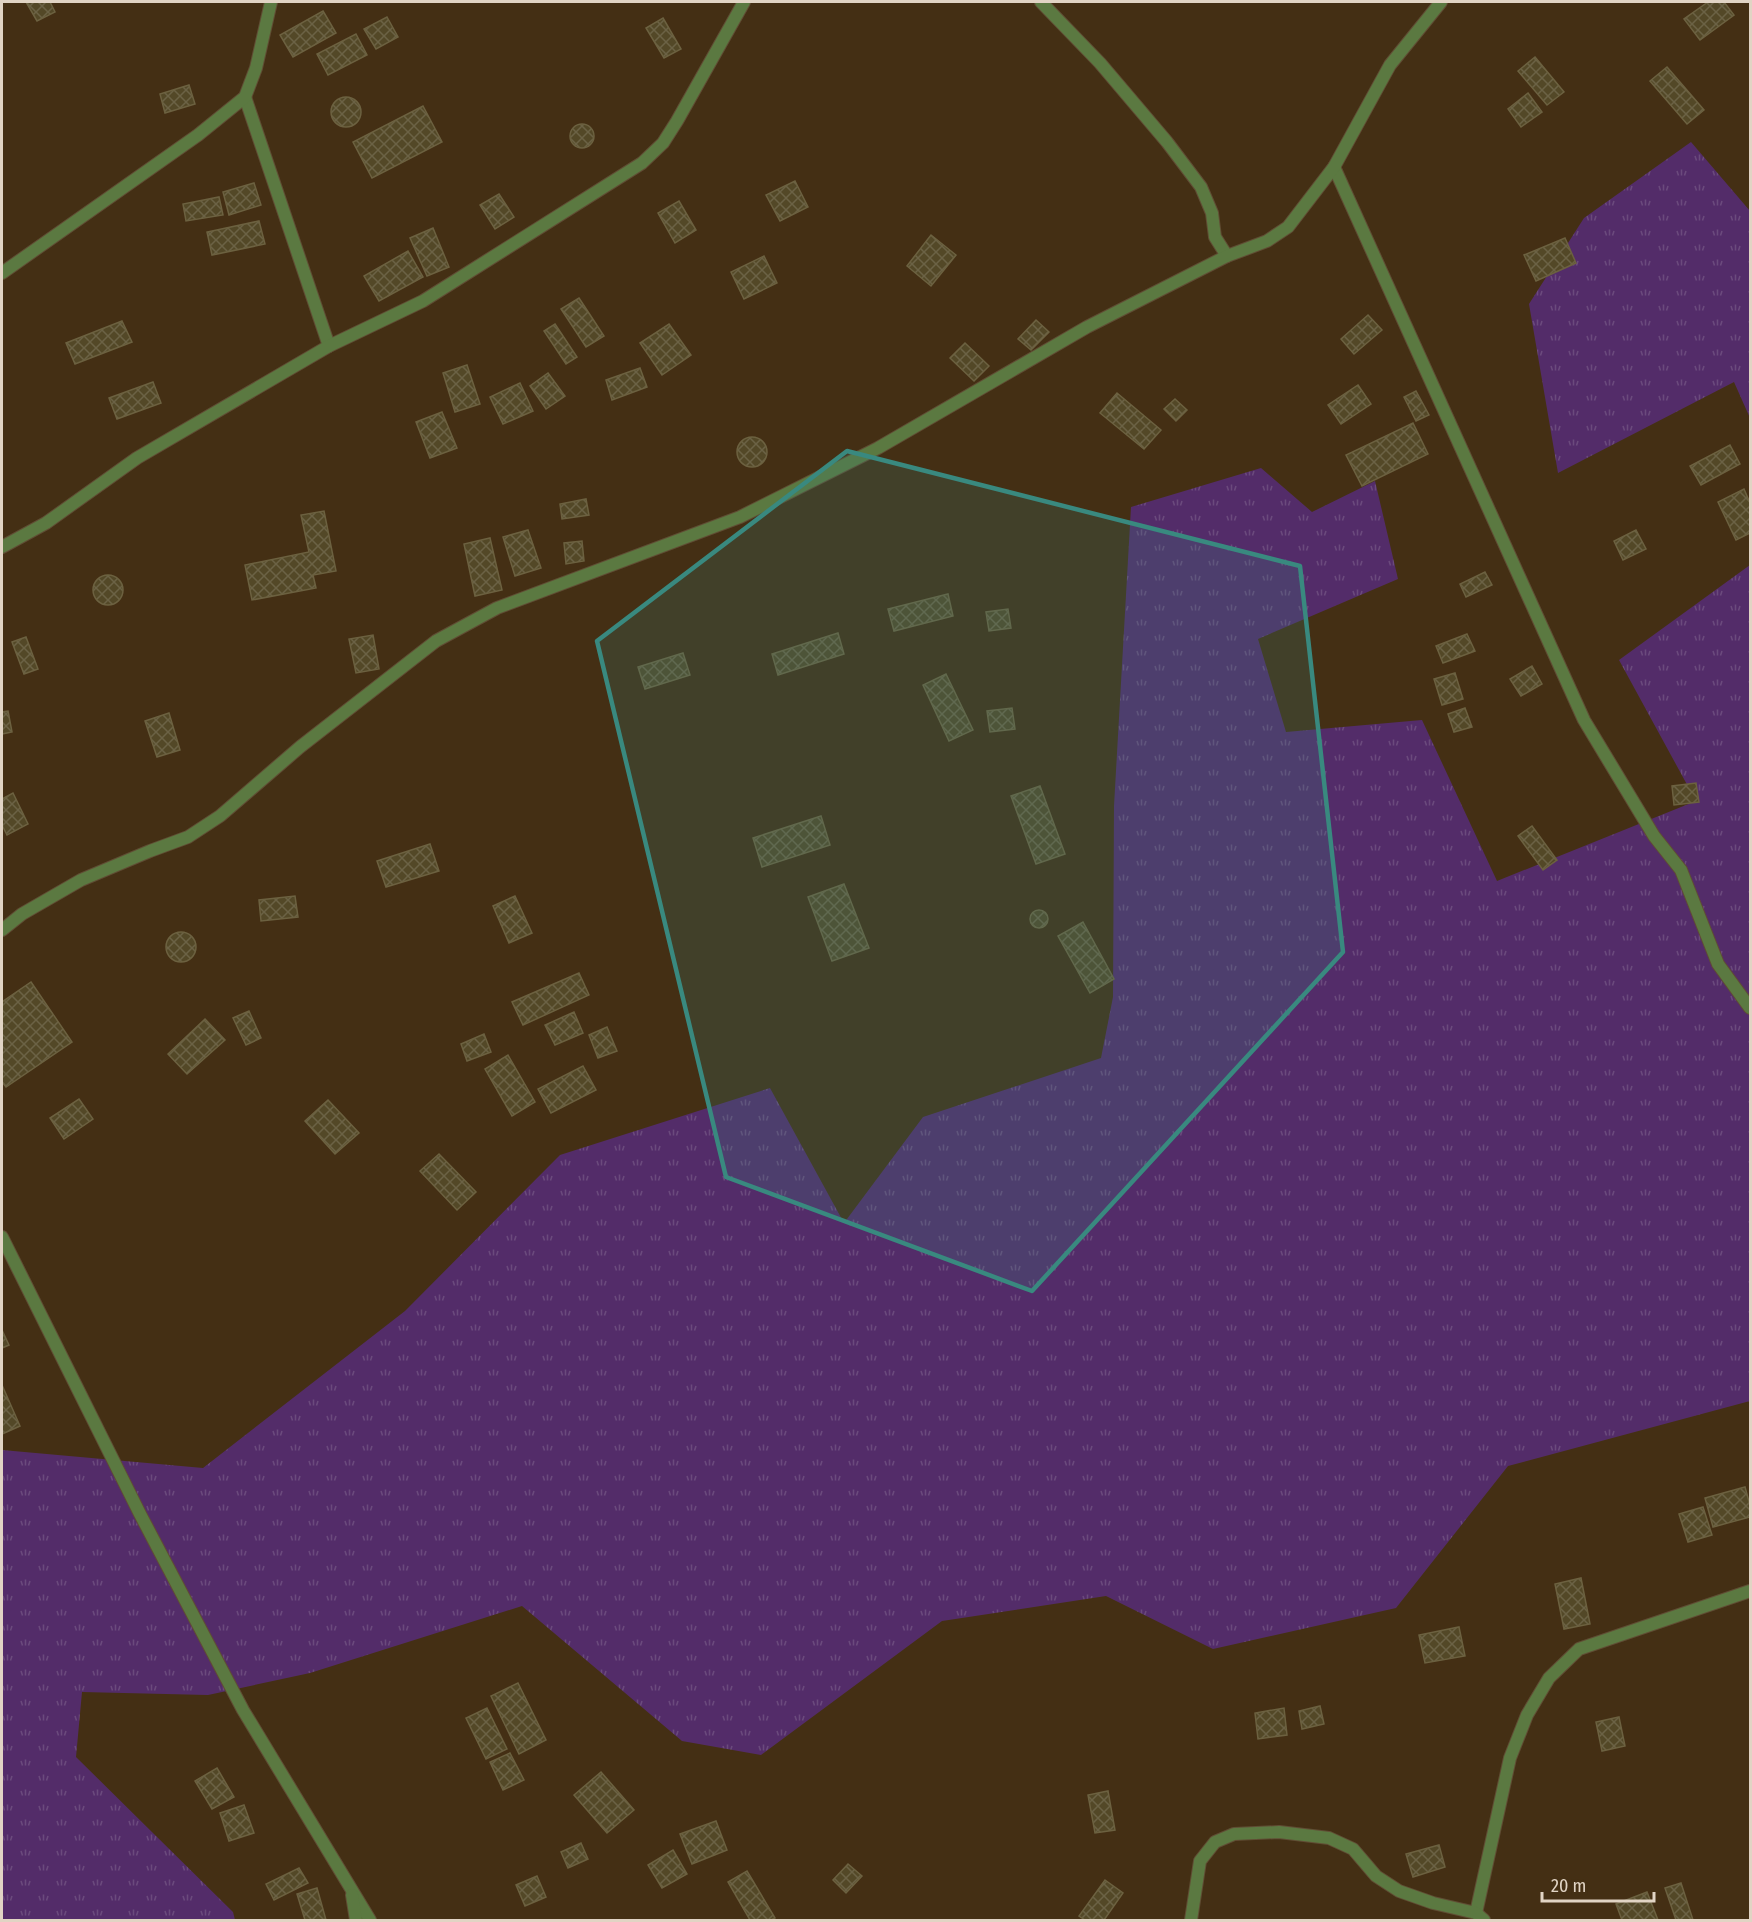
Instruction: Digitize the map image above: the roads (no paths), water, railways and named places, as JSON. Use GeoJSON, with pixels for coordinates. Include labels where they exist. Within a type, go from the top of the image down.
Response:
{"type":"FeatureCollection","features":[{"type":"Feature","properties":{"kind":"street"},"geometry":{"type":"LineString","coordinates":[[2,273],[198,135],[244,97],[256,68],[271,2]]}},
{"type":"Feature","properties":{"kind":"street"},"geometry":{"type":"LineString","coordinates":[[2,546],[46,523],[137,458],[329,346],[423,301],[642,164],[663,143],[677,121],[744,2]]}},
{"type":"Feature","properties":{"kind":"street"},"geometry":{"type":"LineString","coordinates":[[1041,2],[1100,63],[1167,142],[1201,187],[1212,213],[1215,237],[1227,256]]}},
{"type":"Feature","properties":{"kind":"street"},"geometry":{"type":"LineString","coordinates":[[2,930],[22,914],[81,880],[150,850],[188,837],[220,816],[300,747],[435,641],[497,608],[740,517],[878,448],[1087,327],[1227,256],[1267,241],[1288,227],[1334,167],[1390,65],[1441,2]]}},
{"type":"Feature","properties":{"kind":"street"},"geometry":{"type":"LineString","coordinates":[[244,97],[329,346]]}},
{"type":"Feature","properties":{"kind":"street"},"geometry":{"type":"LineString","coordinates":[[1334,167],[1584,720],[1654,836],[1681,870],[1718,964],[1750,1008]]}},
{"type":"Feature","properties":{"kind":"street"},"geometry":{"type":"LineString","coordinates":[[2,1237],[140,1514],[243,1710],[370,1920]]}},
{"type":"Feature","properties":{"kind":"street"},"geometry":{"type":"LineString","coordinates":[[1191,1920],[1200,1861],[1215,1842],[1234,1834],[1279,1832],[1329,1838],[1353,1849],[1376,1876],[1399,1891],[1480,1917],[1510,1758],[1527,1715],[1549,1678],[1579,1649],[1750,1591]]}},
{"type":"Feature","properties":{"kind":"street"},"geometry":{"type":"LineString","coordinates":[[350,1885],[356,1920]]}}]}
